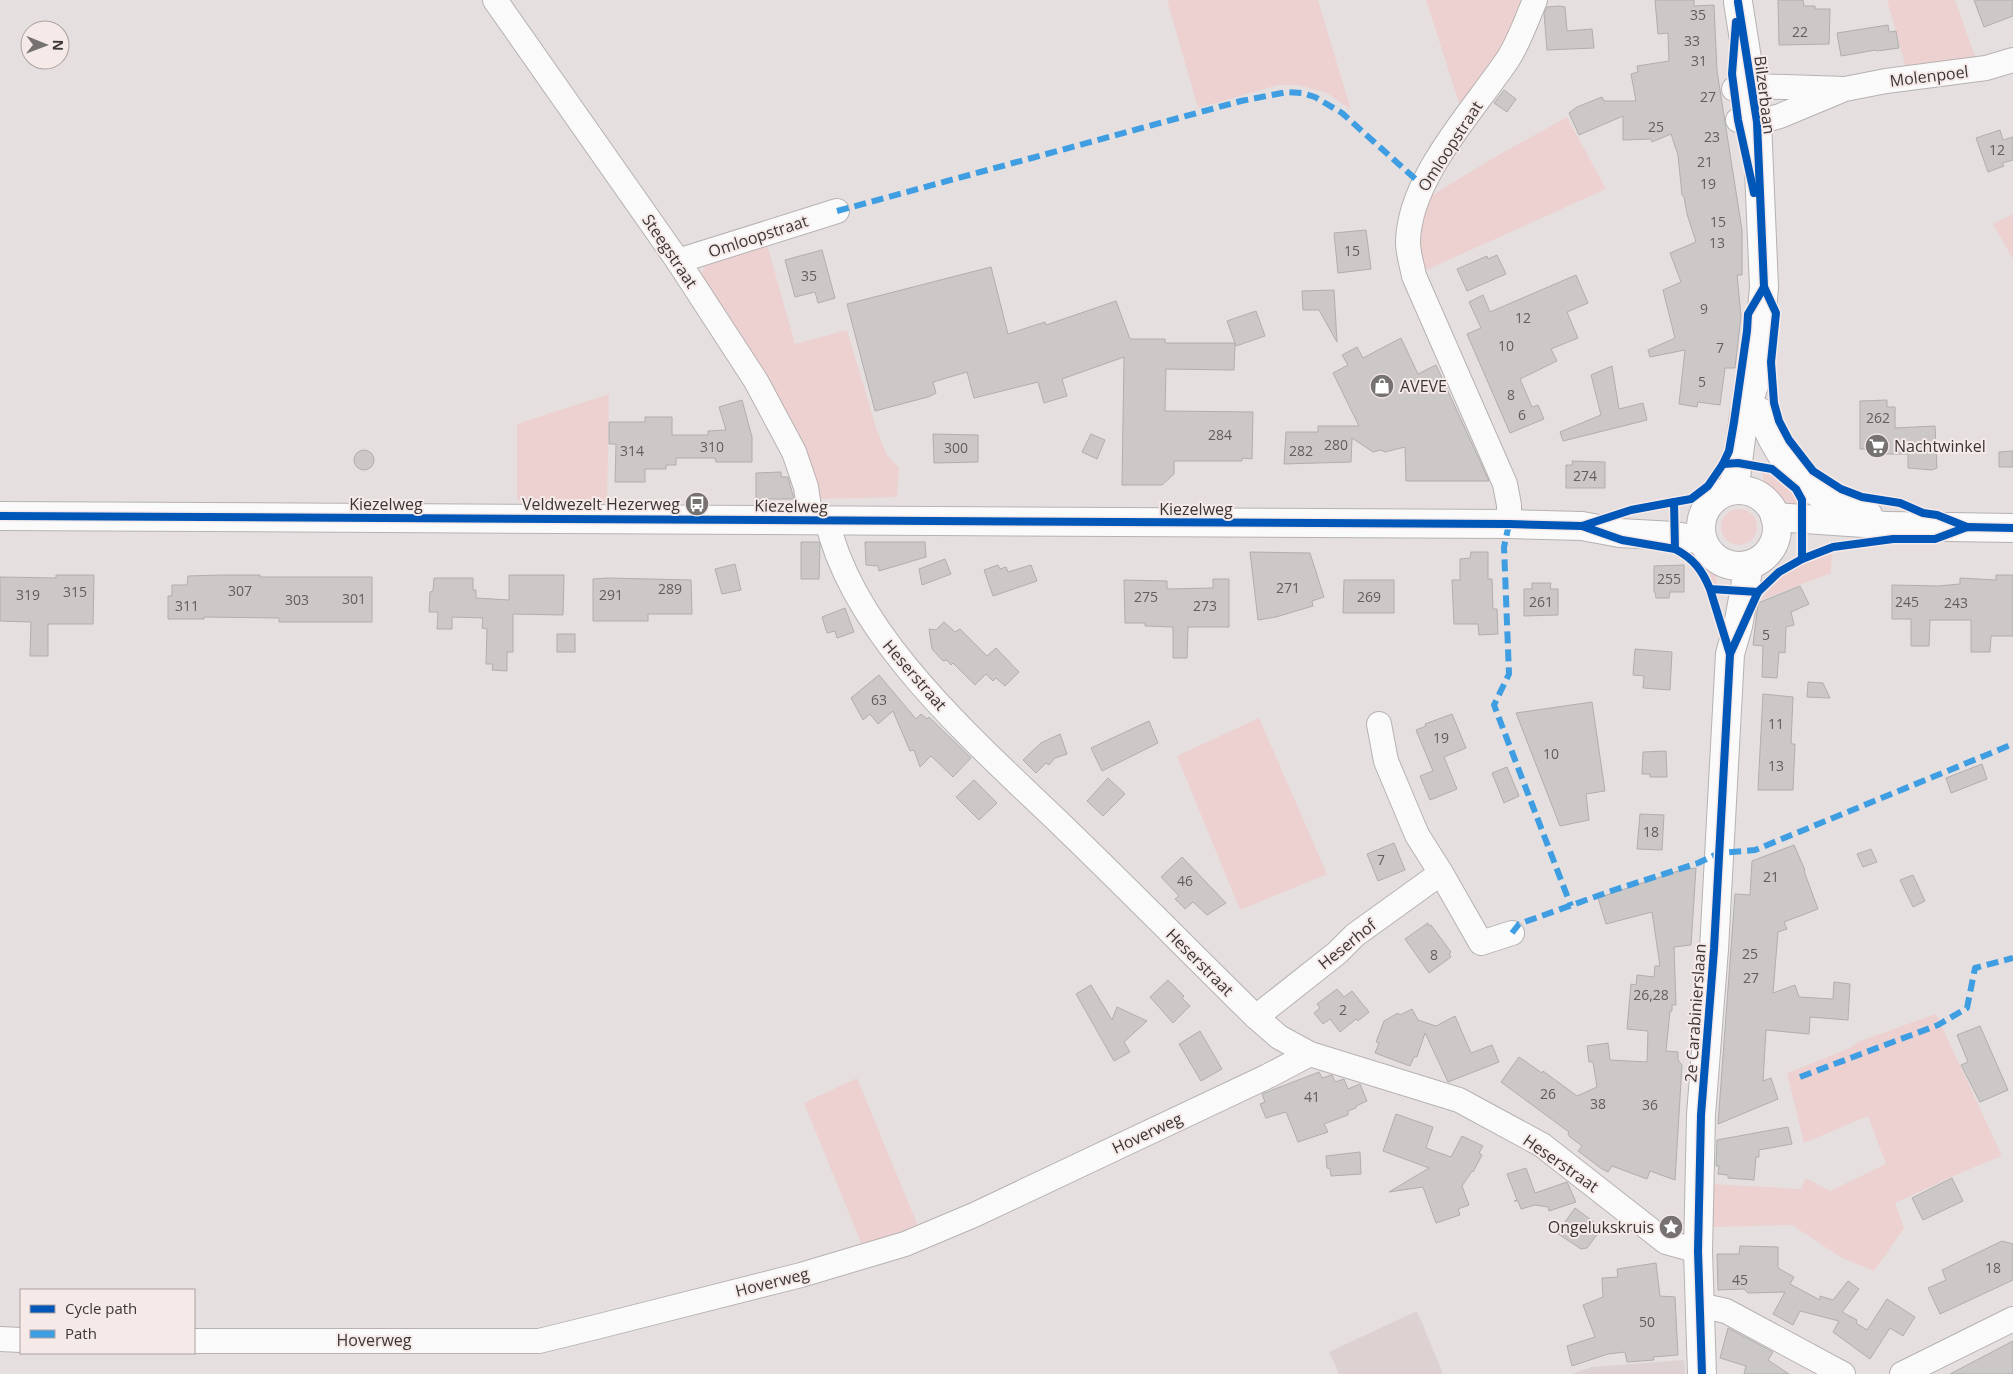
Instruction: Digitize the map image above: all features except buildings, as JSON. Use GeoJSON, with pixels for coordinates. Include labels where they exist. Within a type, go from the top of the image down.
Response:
{"type":"FeatureCollection","features":[{"type":"Feature","properties":{"kind":"main road","name":"Bilzerbaan"},"geometry":{"type":"LineString","coordinates":[[1738,1],[1732,74],[1743,87],[1760,222],[1764,287],[1756,379],[1760,412],[1755,466],[1744,492]]}},
{"type":"Feature","properties":{"kind":"main road","name":"Bilzerbaan"},"geometry":{"type":"LineString","coordinates":[[1744,492],[1736,477],[1744,416],[1756,379]]}},
{"type":"Feature","properties":{"kind":"main road"},"geometry":{"type":"LineString","coordinates":[[1760,412],[1775,445],[1803,481],[1832,500],[1867,514],[1886,526]]}},
{"type":"Feature","properties":{"kind":"main road","name":"Kiezelweg"},"geometry":{"type":"LineString","coordinates":[[1582,526],[1624,518],[1694,516],[1704,511],[1712,500],[1744,492]]}},
{"type":"Feature","properties":{"kind":"main road"},"geometry":{"type":"LineString","coordinates":[[1704,511],[1701,527],[1703,540],[1709,553],[1736,564],[1764,557],[1776,529],[1767,502],[1744,492]]}},
{"type":"Feature","properties":{"kind":"main road","name":"Kiezelweg"},"geometry":{"type":"LineString","coordinates":[[0,516],[1509,524],[1582,526],[1620,533],[1674,536],[1703,540]]}},
{"type":"Feature","properties":{"kind":"main road"},"geometry":{"type":"LineString","coordinates":[[1776,529],[1865,532],[1886,526],[2013,528]]}},
{"type":"Feature","properties":{"kind":"main road","name":"2e Carabinierslaan"},"geometry":{"type":"LineString","coordinates":[[1702,1374],[1698,1251],[1701,1115],[1714,949],[1730,654],[1738,626],[1736,564]]}},
{"type":"Feature","properties":{"kind":"street","name":"Steegstraat"},"geometry":{"type":"LineString","coordinates":[[495,0],[678,261],[756,381],[794,452],[819,520]]}},
{"type":"Feature","properties":{"kind":"street","name":"Omloopstraat"},"geometry":{"type":"LineString","coordinates":[[1509,524],[1509,505],[1505,484],[1414,276],[1408,243],[1411,213],[1422,185],[1510,57],[1535,0]]}},
{"type":"Feature","properties":{"kind":"street","name":"Molenpoel"},"geometry":{"type":"LineString","coordinates":[[1743,87],[1845,89],[1886,81],[1986,68],[2013,60]]}},
{"type":"Feature","properties":{"kind":"street","name":"Molenpoel"},"geometry":{"type":"LineString","coordinates":[[1747,121],[1812,104],[1845,89]]}},
{"type":"Feature","properties":{"kind":"street","name":"Omloopstraat"},"geometry":{"type":"LineString","coordinates":[[678,261],[837,211]]}},
{"type":"Feature","properties":{"kind":"street","name":"Heserstraat"},"geometry":{"type":"LineString","coordinates":[[819,520],[831,538],[846,574],[882,637],[944,710],[1256,1017],[1279,1037],[1310,1054],[1458,1100],[1542,1145],[1666,1242],[1698,1251]]}},
{"type":"Feature","properties":{"kind":"street"},"geometry":{"type":"LineString","coordinates":[[1379,724],[1386,761],[1425,849],[1441,873],[1480,943],[1512,933]]}},
{"type":"Feature","properties":{"kind":"street","name":"Heserhof"},"geometry":{"type":"LineString","coordinates":[[1256,1017],[1337,953],[1355,935],[1441,873]]}},
{"type":"Feature","properties":{"kind":"street","name":"Hoverweg"},"geometry":{"type":"LineString","coordinates":[[195,1340],[539,1341],[801,1276],[905,1244],[974,1215],[1268,1076],[1310,1054]]}},
{"type":"Feature","properties":{"kind":"street"},"geometry":{"type":"LineString","coordinates":[[1699,1305],[1726,1311],[1843,1374]]}},
{"type":"Feature","properties":{"kind":"street"},"geometry":{"type":"LineString","coordinates":[[1902,1374],[2013,1319]]}},
{"type":"Feature","properties":{"kind":"street"},"geometry":{"type":"LineString","coordinates":[[0,1339],[20,1340]]}},
{"type":"Feature","properties":{"kind":"shaded area"},"geometry":{"type":"Polygon","coordinates":[[[1167,0],[1318,0],[1351,110],[1327,93],[1298,85],[1278,85],[1198,108],[1167,0]]]}},
{"type":"Feature","properties":{"kind":"shaded area"},"geometry":{"type":"Polygon","coordinates":[[[1426,0],[1530,0],[1463,115],[1426,0]]]}},
{"type":"Feature","properties":{"kind":"shaded area"},"geometry":{"type":"Polygon","coordinates":[[[1887,0],[1955,0],[1977,62],[1908,74],[1887,0]]]}},
{"type":"Feature","properties":{"kind":"shaded area"},"geometry":{"type":"Polygon","coordinates":[[[1567,117],[1606,189],[1424,271],[1421,255],[1421,202],[1495,157],[1567,117]]]}},
{"type":"Feature","properties":{"kind":"shaded area"},"geometry":{"type":"Polygon","coordinates":[[[2013,214],[2013,259],[1993,224],[2013,214]]]}},
{"type":"Feature","properties":{"kind":"shaded area"},"geometry":{"type":"Polygon","coordinates":[[[766,241],[795,344],[847,330],[877,431],[887,455],[899,468],[897,497],[817,499],[701,275],[706,264],[766,241]]]}},
{"type":"Feature","properties":{"kind":"shaded area"},"geometry":{"type":"Polygon","coordinates":[[[609,394],[607,502],[517,500],[517,424],[609,394]]]}},
{"type":"Feature","properties":{"kind":"shaded area"},"geometry":{"type":"Polygon","coordinates":[[[1762,471],[1778,477],[1793,490],[1798,500],[1799,512],[1785,507],[1774,498],[1769,492],[1762,471]]]}},
{"type":"Feature","properties":{"kind":"shaded area"},"geometry":{"type":"Polygon","coordinates":[[[1739,509],[1751,515],[1757,527],[1751,539],[1739,545],[1727,539],[1721,527],[1727,515],[1739,509]]]}},
{"type":"Feature","properties":{"kind":"shaded area"},"geometry":{"type":"Polygon","coordinates":[[[1678,546],[1699,551],[1715,573],[1718,587],[1711,584],[1697,563],[1678,546]]]}},
{"type":"Feature","properties":{"kind":"shaded area"},"geometry":{"type":"Polygon","coordinates":[[[1832,552],[1831,573],[1761,600],[1782,576],[1832,552]]]}},
{"type":"Feature","properties":{"kind":"shaded area"},"geometry":{"type":"Polygon","coordinates":[[[1259,718],[1327,874],[1240,910],[1177,756],[1259,718]]]}},
{"type":"Feature","properties":{"kind":"shaded area"},"geometry":{"type":"Polygon","coordinates":[[[1936,1014],[2002,1156],[1895,1203],[1904,1228],[1874,1271],[1842,1258],[1792,1225],[1711,1227],[1711,1184],[1801,1189],[1806,1178],[1830,1191],[1886,1164],[1868,1116],[1804,1143],[1787,1073],[1850,1048],[1860,1041],[1936,1014]]]}},
{"type":"Feature","properties":{"kind":"shaded area"},"geometry":{"type":"Polygon","coordinates":[[[857,1078],[920,1231],[864,1250],[804,1103],[857,1078]]]}},
{"type":"Feature","properties":{"kind":"shaded area"},"geometry":{"type":"Polygon","coordinates":[[[1417,1311],[1443,1374],[1339,1374],[1329,1352],[1417,1311]]]}},
{"type":"Feature","properties":{"kind":"shaded area"},"geometry":{"type":"Polygon","coordinates":[[[1684,1360],[1685,1374],[1572,1374],[1592,1367],[1684,1360]]]}},
{"type":"Feature","properties":{"kind":"marked path"},"geometry":{"type":"LineString","coordinates":[[837,211],[1241,101],[1287,92],[1302,93],[1315,97],[1342,113],[1422,185]]}},
{"type":"Feature","properties":{"kind":"marked path"},"geometry":{"type":"LineString","coordinates":[[1509,524],[1504,547],[1509,674],[1494,705],[1571,906]]}},
{"type":"Feature","properties":{"kind":"marked path"},"geometry":{"type":"LineString","coordinates":[[1512,933],[1519,924],[1614,890],[1698,863],[1719,853],[1755,850],[2013,744]]}},
{"type":"Feature","properties":{"kind":"marked path"},"geometry":{"type":"LineString","coordinates":[[1800,1077],[1938,1025],[1967,1008],[1975,968],[2013,958]]}},
{"type":"Feature","properties":{"kind":"cycle path"},"geometry":{"type":"LineString","coordinates":[[1738,2],[1757,122],[1764,287],[1776,313],[1771,362],[1774,403],[1779,421],[1789,440],[1813,471],[1841,489],[1862,497],[1900,503],[1923,513],[1937,515],[1967,527]]}},
{"type":"Feature","properties":{"kind":"cycle path"},"geometry":{"type":"LineString","coordinates":[[1736,22],[1732,74],[1738,120],[1754,193]]}},
{"type":"Feature","properties":{"kind":"cycle path"},"geometry":{"type":"LineString","coordinates":[[1723,464],[1729,451],[1734,422],[1748,314],[1764,287]]}},
{"type":"Feature","properties":{"kind":"cycle path"},"geometry":{"type":"LineString","coordinates":[[1738,463],[1772,469],[1796,489],[1802,500],[1802,559],[1779,572],[1758,592],[1710,589],[1697,566],[1675,549],[1674,502],[1691,499],[1708,486],[1723,464],[1738,463]]}},
{"type":"Feature","properties":{"kind":"cycle path"},"geometry":{"type":"LineString","coordinates":[[1582,526],[1631,510],[1674,502]]}},
{"type":"Feature","properties":{"kind":"cycle path"},"geometry":{"type":"LineString","coordinates":[[0,516],[1509,524],[1582,526],[1622,540],[1675,549]]}},
{"type":"Feature","properties":{"kind":"cycle path"},"geometry":{"type":"LineString","coordinates":[[1802,559],[1833,547],[1893,539],[1935,539],[1967,527],[2013,528]]}},
{"type":"Feature","properties":{"kind":"cycle path"},"geometry":{"type":"LineString","coordinates":[[1702,1374],[1698,1251],[1701,1115],[1714,949],[1730,654],[1710,589]]}},
{"type":"Feature","properties":{"kind":"cycle path"},"geometry":{"type":"LineString","coordinates":[[1730,654],[1758,592]]}},
{"type":"Feature","properties":{"kind":"place","name":"AVEVE"},"geometry":{"type":"Point","coordinates":[1382,386]}},
{"type":"Feature","properties":{"kind":"place","name":"Nachtwinkel"},"geometry":{"type":"Point","coordinates":[1877,446]}},
{"type":"Feature","properties":{"kind":"place","name":"Veldwezelt Hezerweg"},"geometry":{"type":"Point","coordinates":[697,504]}},
{"type":"Feature","properties":{"kind":"place","name":"Ongelukskruis"},"geometry":{"type":"Point","coordinates":[1671,1227]}}]}
